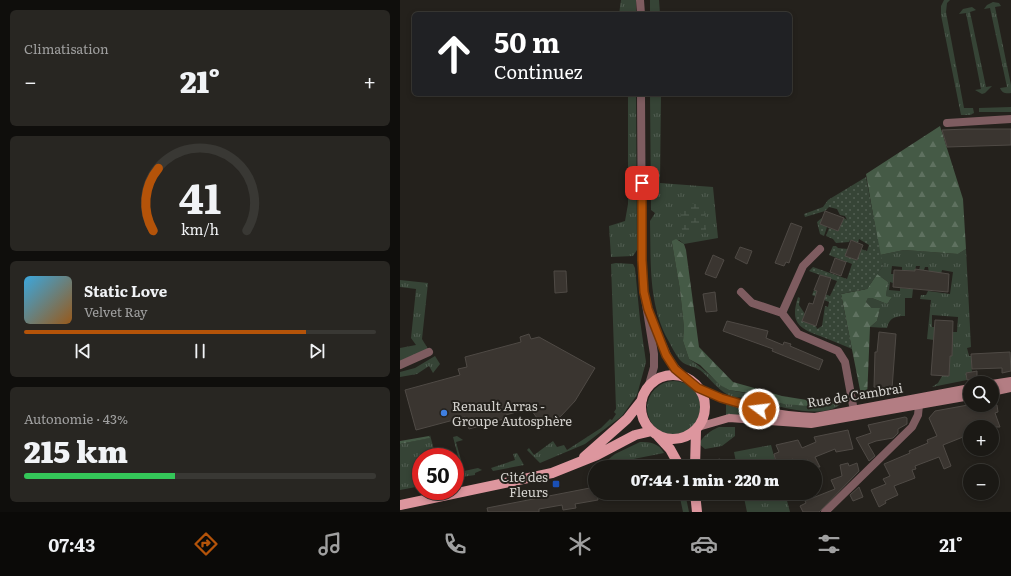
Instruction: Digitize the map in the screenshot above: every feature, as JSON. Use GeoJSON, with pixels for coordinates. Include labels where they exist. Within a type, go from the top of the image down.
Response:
{"type":"FeatureCollection","features":[{"type":"Feature","properties":{"kind":"main road"},"geometry":{"type":"LineString","coordinates":[[578,462],[627,419],[642,400],[652,383],[671,375],[684,377],[698,388],[704,398],[705,410],[697,428],[695,460]]}},
{"type":"Feature","properties":{"kind":"main road"},"geometry":{"type":"LineString","coordinates":[[999,383],[1011,381]]}},
{"type":"Feature","properties":{"kind":"main road","name":"Rue de Cambrai"},"geometry":{"type":"LineString","coordinates":[[698,388],[721,398],[749,406],[800,416],[815,417],[854,411],[963,389]]}},
{"type":"Feature","properties":{"kind":"main road"},"geometry":{"type":"LineString","coordinates":[[999,391],[1011,388]]}},
{"type":"Feature","properties":{"kind":"main road","name":"Rue de Cambrai"},"geometry":{"type":"LineString","coordinates":[[697,428],[729,418],[811,424],[963,397]]}},
{"type":"Feature","properties":{"kind":"main road"},"geometry":{"type":"LineString","coordinates":[[642,400],[642,417],[654,433],[670,449],[676,460]]}},
{"type":"Feature","properties":{"kind":"main road"},"geometry":{"type":"LineString","coordinates":[[400,505],[552,473],[597,455],[635,435],[654,433],[664,438],[677,439],[689,435],[697,428]]}},
{"type":"Feature","properties":{"kind":"main road"},"geometry":{"type":"LineString","coordinates":[[695,500],[698,512]]}},
{"type":"Feature","properties":{"kind":"street"},"geometry":{"type":"LineString","coordinates":[[640,0],[641,12]]}},
{"type":"Feature","properties":{"kind":"street"},"geometry":{"type":"LineString","coordinates":[[641,96],[642,260],[644,292],[648,309],[654,367],[648,388]]}},
{"type":"Feature","properties":{"kind":"street"},"geometry":{"type":"LineString","coordinates":[[947,123],[1011,119]]}},
{"type":"Feature","properties":{"kind":"street"},"geometry":{"type":"LineString","coordinates":[[782,314],[803,266],[820,249]]}},
{"type":"Feature","properties":{"kind":"street"},"geometry":{"type":"LineString","coordinates":[[741,292],[752,303],[782,314],[798,334],[838,351],[845,362],[854,411]]}},
{"type":"Feature","properties":{"kind":"street"},"geometry":{"type":"LineString","coordinates":[[648,309],[670,362],[684,377]]}},
{"type":"Feature","properties":{"kind":"street"},"geometry":{"type":"LineString","coordinates":[[400,365],[429,352]]}},
{"type":"Feature","properties":{"kind":"street"},"geometry":{"type":"LineString","coordinates":[[825,512],[912,427],[918,415],[920,405]]}},
{"type":"Feature","properties":{"kind":"green space"},"geometry":{"type":"Polygon","coordinates":[[[621,0],[636,0],[636,12],[619,12],[621,0]]]}},
{"type":"Feature","properties":{"kind":"green space"},"geometry":{"type":"Polygon","coordinates":[[[650,0],[659,0],[660,12],[650,12],[650,0]]]}},
{"type":"Feature","properties":{"kind":"green space"},"geometry":{"type":"Polygon","coordinates":[[[944,0],[950,0],[947,3],[946,12],[964,108],[973,108],[974,113],[970,115],[961,115],[941,15],[941,6],[944,0]]]}},
{"type":"Feature","properties":{"kind":"green space"},"geometry":{"type":"Polygon","coordinates":[[[993,2],[999,3],[1001,6],[995,7],[1011,85],[1011,93],[1004,93],[1000,88],[1007,87],[990,8],[984,9],[987,5],[993,2]]]}},
{"type":"Feature","properties":{"kind":"green space"},"geometry":{"type":"Polygon","coordinates":[[[972,7],[976,10],[970,12],[986,87],[992,86],[982,94],[975,90],[981,89],[966,13],[959,14],[963,9],[972,7]]]}},
{"type":"Feature","properties":{"kind":"green space"},"geometry":{"type":"Polygon","coordinates":[[[628,96],[636,96],[637,250],[633,256],[611,257],[609,226],[625,221],[628,204],[628,96]]]}},
{"type":"Feature","properties":{"kind":"green space"},"geometry":{"type":"Polygon","coordinates":[[[650,96],[661,96],[660,183],[713,187],[718,238],[684,244],[679,240],[672,243],[680,290],[684,328],[683,341],[689,359],[729,390],[822,407],[827,401],[843,395],[843,401],[835,408],[824,411],[811,411],[797,410],[745,398],[733,397],[719,389],[700,370],[683,363],[668,340],[657,312],[652,282],[650,221],[655,213],[651,210],[650,96]]]}},
{"type":"Feature","properties":{"kind":"green space"},"geometry":{"type":"Polygon","coordinates":[[[1011,107],[1011,112],[979,112],[979,108],[1011,107]]]}},
{"type":"Feature","properties":{"kind":"green space"},"geometry":{"type":"Polygon","coordinates":[[[940,126],[963,199],[966,249],[958,254],[904,250],[880,255],[866,174],[940,126]]]}},
{"type":"Feature","properties":{"kind":"green space"},"geometry":{"type":"Polygon","coordinates":[[[866,177],[883,266],[867,289],[841,294],[852,349],[801,327],[795,313],[798,297],[800,298],[799,305],[805,314],[803,321],[816,326],[817,329],[822,326],[825,306],[828,307],[829,302],[812,295],[814,290],[830,296],[837,281],[809,271],[813,267],[847,279],[852,264],[829,255],[833,246],[848,249],[846,255],[857,260],[861,249],[867,251],[869,245],[859,239],[858,243],[850,240],[849,242],[836,243],[833,239],[826,236],[829,228],[838,231],[844,218],[847,220],[845,216],[840,215],[837,209],[829,207],[825,211],[805,217],[804,214],[823,207],[828,200],[866,177]]]}},
{"type":"Feature","properties":{"kind":"green space"},"geometry":{"type":"Polygon","coordinates":[[[686,203],[704,204],[706,230],[682,230],[680,208],[686,203]]]}},
{"type":"Feature","properties":{"kind":"green space"},"geometry":{"type":"Polygon","coordinates":[[[823,217],[820,224],[827,227],[824,236],[820,234],[817,222],[823,217]]]}},
{"type":"Feature","properties":{"kind":"green space"},"geometry":{"type":"Polygon","coordinates":[[[676,239],[684,244],[686,250],[699,347],[733,382],[782,396],[813,401],[827,401],[822,407],[784,404],[749,393],[729,390],[720,385],[700,365],[689,359],[683,341],[684,328],[680,290],[672,243],[672,241],[676,239]]]}},
{"type":"Feature","properties":{"kind":"green space"},"geometry":{"type":"Polygon","coordinates":[[[966,249],[971,347],[967,348],[969,356],[971,356],[972,372],[966,373],[966,376],[963,376],[963,381],[932,387],[938,383],[942,376],[949,376],[950,356],[952,356],[952,332],[957,332],[958,317],[932,315],[932,327],[935,327],[934,340],[927,339],[931,300],[920,299],[921,295],[926,295],[928,291],[950,294],[953,272],[942,270],[941,274],[929,273],[928,267],[925,267],[924,270],[919,270],[920,266],[916,266],[915,271],[902,270],[902,267],[892,266],[891,274],[894,274],[893,283],[890,282],[889,290],[900,291],[900,288],[913,289],[912,298],[905,298],[905,316],[893,318],[889,322],[887,328],[870,327],[877,321],[880,308],[872,308],[866,302],[868,298],[872,298],[887,304],[892,297],[886,296],[888,282],[877,274],[883,266],[880,255],[904,250],[958,254],[966,249]]]}},
{"type":"Feature","properties":{"kind":"green space"},"geometry":{"type":"Polygon","coordinates":[[[611,264],[633,264],[635,268],[646,362],[637,395],[622,416],[585,444],[540,463],[527,450],[529,448],[534,455],[553,441],[557,447],[564,445],[567,450],[601,428],[610,419],[612,420],[616,414],[614,412],[616,409],[611,264]]]}},
{"type":"Feature","properties":{"kind":"green space"},"geometry":{"type":"Polygon","coordinates":[[[877,274],[888,282],[886,296],[892,297],[887,304],[872,298],[868,298],[866,302],[872,308],[880,308],[877,321],[870,327],[867,399],[862,400],[841,294],[867,289],[877,274]]]}},
{"type":"Feature","properties":{"kind":"green space"},"geometry":{"type":"Polygon","coordinates":[[[400,280],[428,283],[422,339],[428,349],[400,361],[400,348],[416,345],[411,338],[416,289],[400,287],[400,280]]]}},
{"type":"Feature","properties":{"kind":"green space"},"geometry":{"type":"Polygon","coordinates":[[[435,356],[440,364],[433,373],[429,366],[417,374],[400,377],[400,372],[415,368],[435,356]]]}},
{"type":"Feature","properties":{"kind":"green space"},"geometry":{"type":"Polygon","coordinates":[[[669,381],[679,381],[693,389],[699,398],[701,408],[699,418],[693,427],[679,435],[669,435],[659,430],[652,423],[647,413],[647,403],[652,393],[659,386],[669,381]]]}},
{"type":"Feature","properties":{"kind":"green space"},"geometry":{"type":"Polygon","coordinates":[[[726,404],[774,417],[817,421],[726,415],[726,404]]]}},
{"type":"Feature","properties":{"kind":"green space"},"geometry":{"type":"Polygon","coordinates":[[[719,427],[735,427],[735,436],[722,446],[705,449],[699,444],[703,438],[719,427]]]}},
{"type":"Feature","properties":{"kind":"green space"},"geometry":{"type":"Polygon","coordinates":[[[430,435],[434,448],[412,448],[412,488],[400,490],[400,444],[429,438],[430,435]]]}},
{"type":"Feature","properties":{"kind":"green space"},"geometry":{"type":"Polygon","coordinates":[[[429,436],[430,438],[400,444],[400,441],[429,436]]]}},
{"type":"Feature","properties":{"kind":"green space"},"geometry":{"type":"Polygon","coordinates":[[[457,436],[463,440],[456,442],[458,448],[456,448],[453,437],[457,436]]]}},
{"type":"Feature","properties":{"kind":"green space"},"geometry":{"type":"Polygon","coordinates":[[[640,442],[647,442],[657,445],[664,453],[628,460],[608,460],[615,454],[640,442]]]}},
{"type":"Feature","properties":{"kind":"green space"},"geometry":{"type":"Polygon","coordinates":[[[771,445],[775,460],[736,460],[734,452],[771,445]]]}},
{"type":"Feature","properties":{"kind":"green space"},"geometry":{"type":"Polygon","coordinates":[[[517,453],[524,465],[493,471],[491,468],[515,460],[513,454],[517,453]]]}},
{"type":"Feature","properties":{"kind":"green space"},"geometry":{"type":"Polygon","coordinates":[[[478,468],[482,470],[475,473],[475,475],[464,477],[464,471],[478,468]]]}},
{"type":"Feature","properties":{"kind":"green space"},"geometry":{"type":"Polygon","coordinates":[[[680,500],[686,500],[689,512],[683,512],[680,500]]]}},
{"type":"Feature","properties":{"kind":"green space"},"geometry":{"type":"Polygon","coordinates":[[[744,500],[787,500],[790,512],[747,512],[744,500]]]}},
{"type":"Feature","properties":{"kind":"building"},"geometry":{"type":"Polygon","coordinates":[[[1011,129],[1011,145],[947,147],[942,130],[1011,129]]]}},
{"type":"Feature","properties":{"kind":"building"},"geometry":{"type":"Polygon","coordinates":[[[825,211],[844,218],[838,231],[820,224],[825,211]]]}},
{"type":"Feature","properties":{"kind":"building"},"geometry":{"type":"Polygon","coordinates":[[[791,223],[802,227],[789,263],[786,262],[784,266],[775,263],[791,223]]]}},
{"type":"Feature","properties":{"kind":"building"},"geometry":{"type":"Polygon","coordinates":[[[851,240],[863,245],[857,260],[845,256],[851,240]]]}},
{"type":"Feature","properties":{"kind":"building"},"geometry":{"type":"Polygon","coordinates":[[[740,247],[752,251],[747,264],[735,258],[740,247]]]}},
{"type":"Feature","properties":{"kind":"building"},"geometry":{"type":"Polygon","coordinates":[[[713,255],[724,260],[716,278],[705,274],[713,255]]]}},
{"type":"Feature","properties":{"kind":"building"},"geometry":{"type":"Polygon","coordinates":[[[835,258],[846,262],[841,276],[830,272],[835,258]]]}},
{"type":"Feature","properties":{"kind":"building"},"geometry":{"type":"Polygon","coordinates":[[[915,269],[949,274],[948,292],[893,287],[894,270],[915,271],[915,269]]]}},
{"type":"Feature","properties":{"kind":"building"},"geometry":{"type":"Polygon","coordinates":[[[554,271],[566,271],[567,292],[555,293],[554,271]]]}},
{"type":"Feature","properties":{"kind":"building"},"geometry":{"type":"Polygon","coordinates":[[[820,275],[831,278],[816,326],[802,321],[809,303],[813,304],[817,291],[814,290],[820,275]]]}},
{"type":"Feature","properties":{"kind":"building"},"geometry":{"type":"Polygon","coordinates":[[[715,292],[717,311],[706,312],[703,294],[715,292]]]}},
{"type":"Feature","properties":{"kind":"building"},"geometry":{"type":"Polygon","coordinates":[[[935,320],[953,321],[952,356],[950,356],[949,376],[931,375],[935,320]]]}},
{"type":"Feature","properties":{"kind":"building"},"geometry":{"type":"Polygon","coordinates":[[[727,321],[768,331],[766,338],[783,345],[784,342],[791,344],[790,346],[823,360],[819,370],[772,351],[773,349],[723,331],[727,321]]]}},
{"type":"Feature","properties":{"kind":"building"},"geometry":{"type":"Polygon","coordinates":[[[879,332],[896,334],[892,389],[874,387],[875,352],[877,352],[879,332]]]}},
{"type":"Feature","properties":{"kind":"building"},"geometry":{"type":"Polygon","coordinates":[[[529,334],[531,339],[539,337],[595,368],[575,401],[561,416],[544,428],[530,408],[506,415],[507,418],[469,429],[465,417],[416,430],[405,390],[460,375],[458,369],[467,367],[465,357],[521,342],[520,337],[529,334]]]}},
{"type":"Feature","properties":{"kind":"building"},"geometry":{"type":"Polygon","coordinates":[[[1010,352],[1011,371],[1002,373],[1002,368],[972,369],[971,354],[1010,352]]]}},
{"type":"Feature","properties":{"kind":"building"},"geometry":{"type":"Polygon","coordinates":[[[977,371],[977,376],[966,376],[966,373],[977,371]]]}},
{"type":"Feature","properties":{"kind":"building"},"geometry":{"type":"Polygon","coordinates":[[[963,406],[963,412],[998,412],[995,413],[998,420],[963,420],[963,437],[943,445],[951,466],[944,469],[939,457],[915,466],[916,469],[912,470],[915,478],[894,486],[898,495],[885,501],[886,503],[879,507],[871,490],[886,484],[883,479],[890,476],[884,464],[910,453],[909,451],[928,443],[927,440],[937,436],[929,418],[935,411],[963,406]]]}},
{"type":"Feature","properties":{"kind":"building"},"geometry":{"type":"Polygon","coordinates":[[[905,417],[907,418],[907,424],[898,429],[898,433],[893,438],[868,444],[875,456],[869,461],[856,438],[871,433],[868,425],[905,417]]]}},
{"type":"Feature","properties":{"kind":"building"},"geometry":{"type":"Polygon","coordinates":[[[848,430],[853,449],[836,452],[835,449],[815,457],[816,460],[776,460],[774,454],[779,452],[776,445],[798,440],[802,448],[816,442],[814,437],[848,430]]]}},
{"type":"Feature","properties":{"kind":"building"},"geometry":{"type":"Polygon","coordinates":[[[848,463],[849,466],[857,463],[859,471],[819,512],[803,512],[800,506],[806,503],[805,501],[822,500],[822,494],[835,489],[831,480],[842,476],[840,465],[848,463]]]}},
{"type":"Feature","properties":{"kind":"building"},"geometry":{"type":"Polygon","coordinates":[[[859,487],[863,497],[853,501],[850,495],[859,487]]]}},
{"type":"Feature","properties":{"kind":"building"},"geometry":{"type":"Polygon","coordinates":[[[588,488],[588,500],[598,500],[575,504],[576,508],[563,510],[562,505],[539,509],[539,512],[488,512],[487,508],[588,488]]]}},
{"type":"Feature","properties":{"kind":"place","name":"Renault Arras - Groupe Autosphère"},"geometry":{"type":"Point","coordinates":[444,413]}},
{"type":"Feature","properties":{"kind":"place","name":"Cité des Fleurs"},"geometry":{"type":"Point","coordinates":[556,484]}},
{"type":"Feature","properties":{"kind":"route"},"geometry":{"type":"LineString","coordinates":[[642,183],[642,260],[644,292],[648,309],[666,355],[675,369],[694,383],[698,388],[721,398],[759,409]]}}]}
